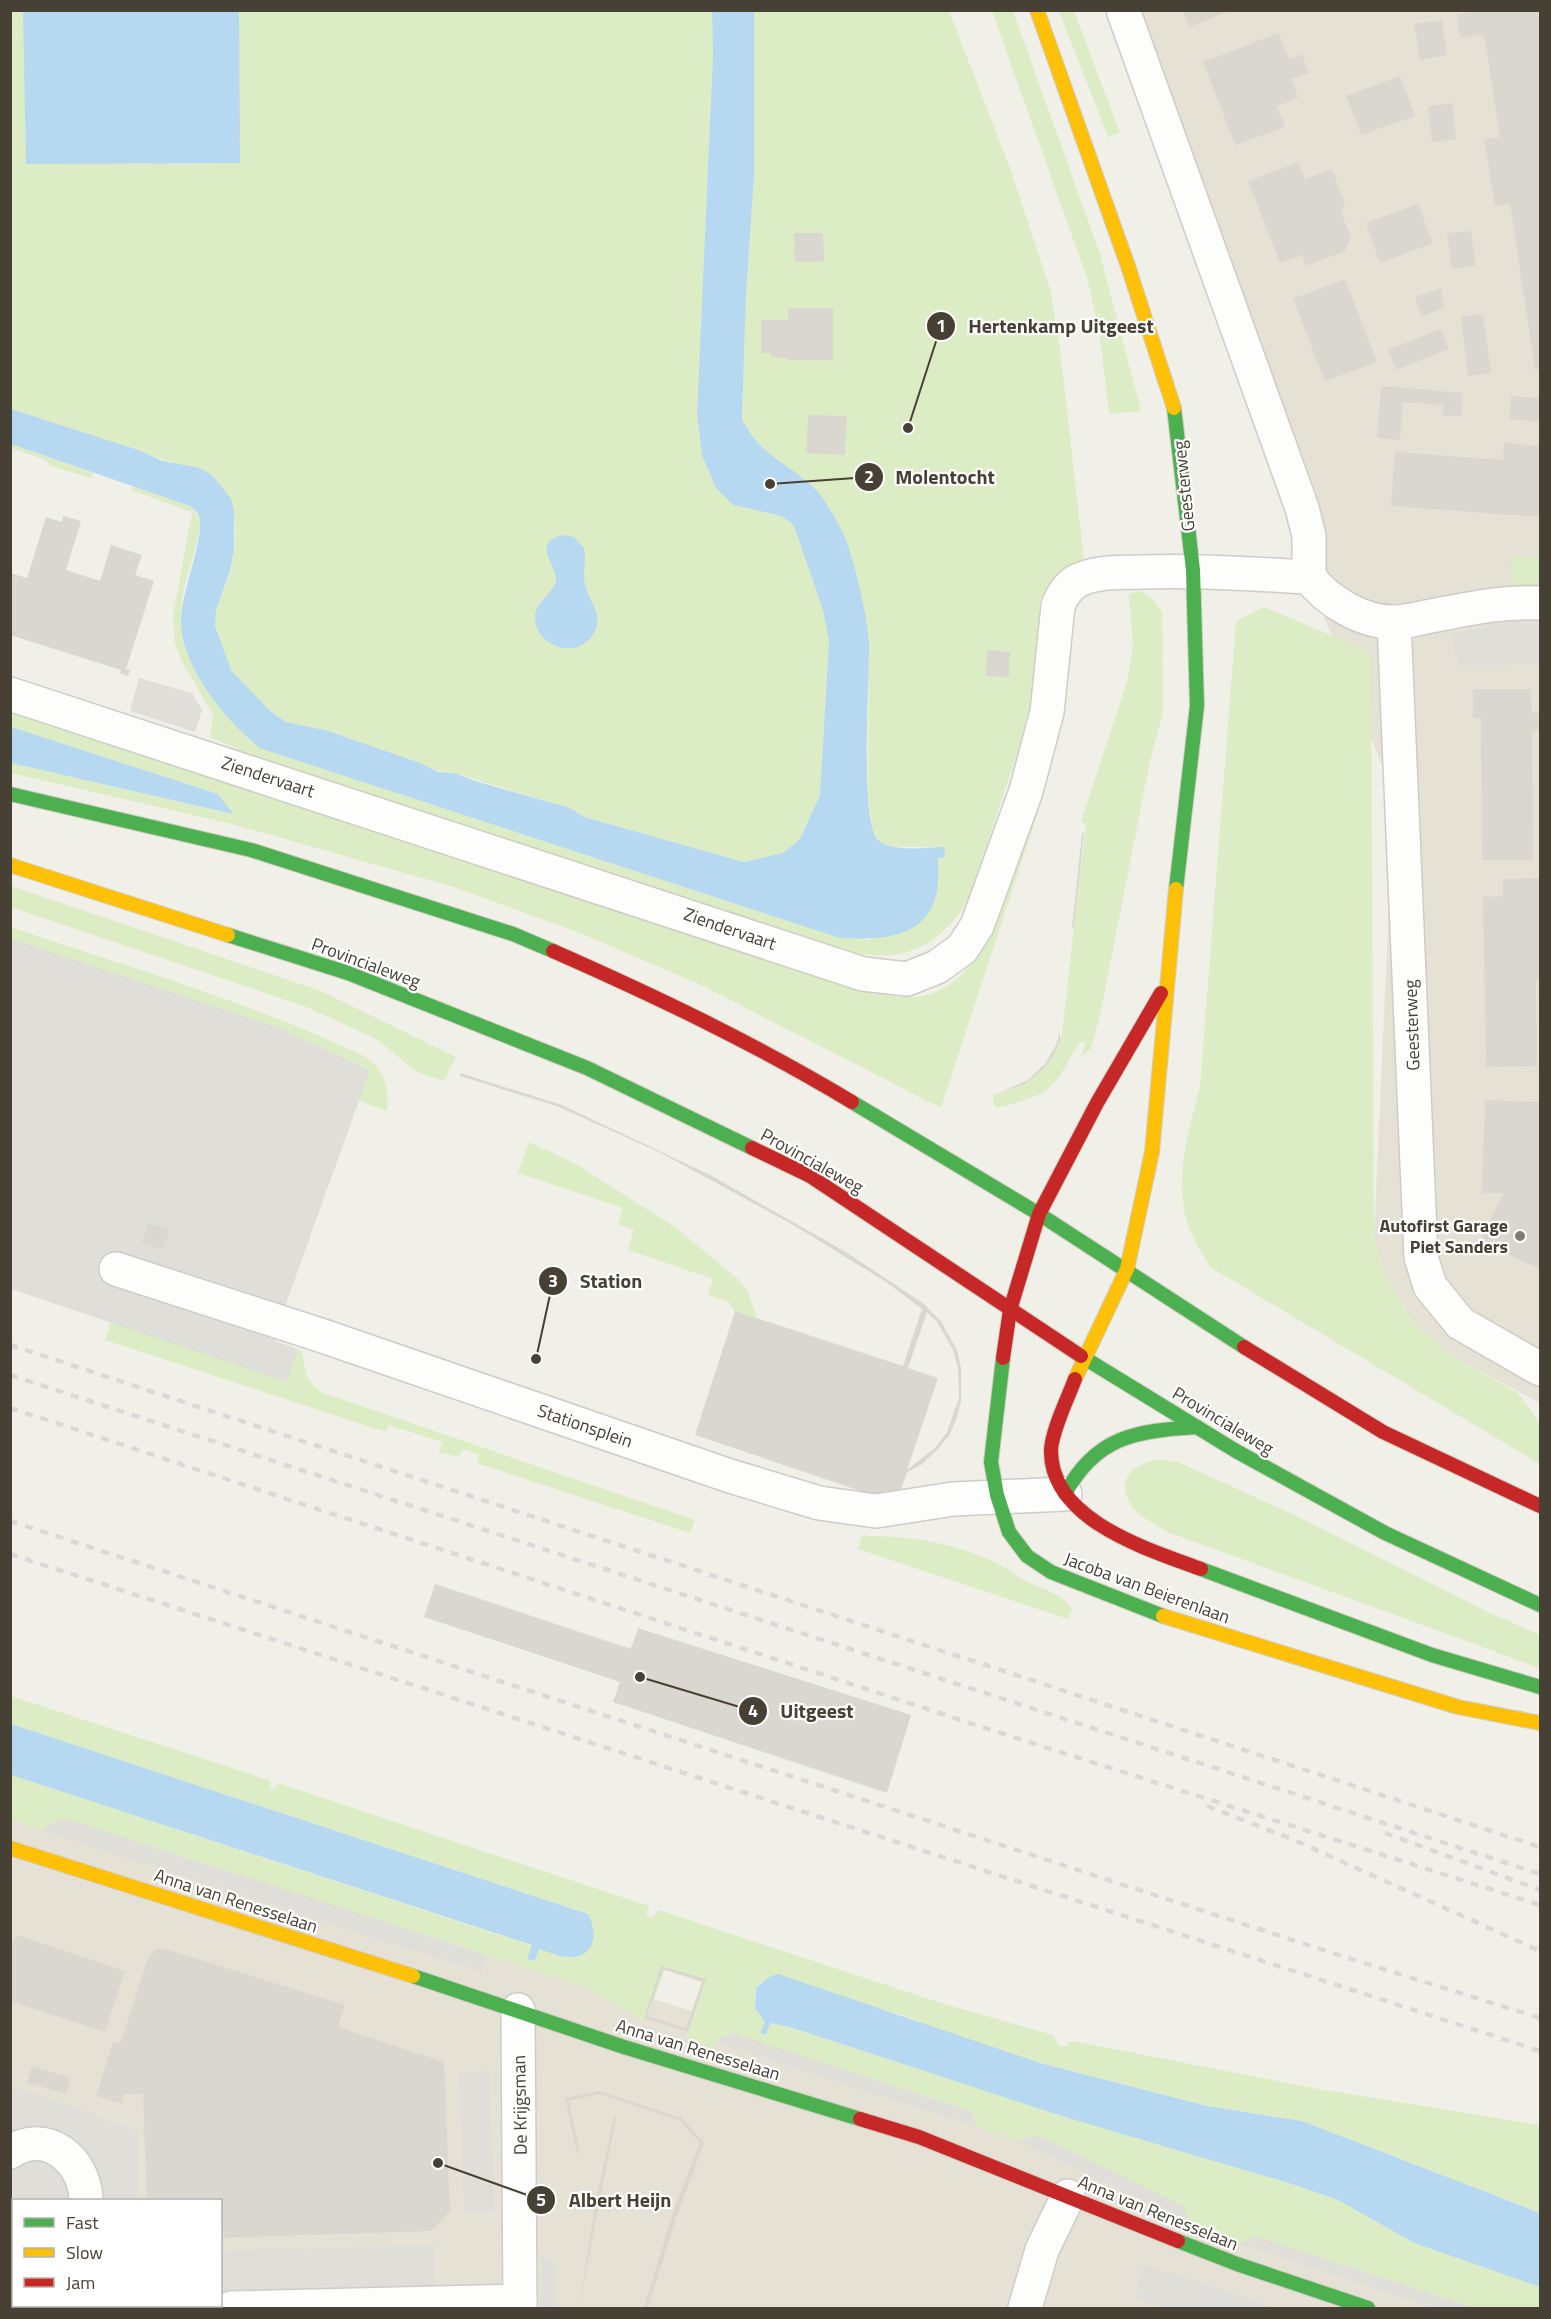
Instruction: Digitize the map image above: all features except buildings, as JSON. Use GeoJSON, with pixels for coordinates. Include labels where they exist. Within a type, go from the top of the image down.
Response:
{"type":"FeatureCollection","features":[{"type":"Feature","properties":{"kind":"main road","name":"Geesterweg"},"geometry":{"type":"LineString","coordinates":[[1037,10],[1173,402],[1181,448],[1193,570],[1197,706],[1166,983],[1152,1152],[1127,1269],[1083,1358]]}},
{"type":"Feature","properties":{"kind":"main road"},"geometry":{"type":"LineString","coordinates":[[10,794],[251,850],[513,934],[655,996],[793,1066],[1040,1214],[1260,1357],[1383,1432],[1540,1506]]}},
{"type":"Feature","properties":{"kind":"main road","name":"Provincialeweg"},"geometry":{"type":"LineString","coordinates":[[10,865],[348,973],[587,1068],[810,1176],[894,1229],[1083,1358],[1197,1427],[1385,1533],[1540,1605]]}},
{"type":"Feature","properties":{"kind":"main road","name":"Geesterweg"},"geometry":{"type":"LineString","coordinates":[[1010,1310],[1040,1214],[1097,1103],[1166,983]]}},
{"type":"Feature","properties":{"kind":"main road","name":"Jacoba van Beierenlaan"},"geometry":{"type":"LineString","coordinates":[[1010,1310],[994,1419],[991,1462],[997,1495],[1009,1532],[1027,1556],[1051,1572],[1158,1615],[1458,1707],[1540,1723]]}},
{"type":"Feature","properties":{"kind":"main road","name":"Jacoba van Beierenlaan"},"geometry":{"type":"LineString","coordinates":[[1083,1358],[1051,1448],[1054,1473],[1065,1494],[1087,1516],[1111,1532],[1178,1560],[1432,1655],[1540,1687]]}},
{"type":"Feature","properties":{"kind":"main road"},"geometry":{"type":"LineString","coordinates":[[1065,1494],[1073,1476],[1100,1447],[1151,1430],[1197,1427]]}},
{"type":"Feature","properties":{"kind":"main road","name":"Anna van Renesselaan"},"geometry":{"type":"LineString","coordinates":[[10,1848],[518,2010],[624,2047],[919,2137],[1237,2264],[1368,2308]]}},
{"type":"Feature","properties":{"kind":"street"},"geometry":{"type":"LineString","coordinates":[[1123,10],[1302,508],[1309,536],[1308,577],[1321,594],[1342,606],[1362,615],[1394,622],[1512,601],[1540,603]]}},
{"type":"Feature","properties":{"kind":"street","name":"Ziendervaart"},"geometry":{"type":"LineString","coordinates":[[10,694],[863,974],[907,979],[937,967],[962,950],[977,926],[1026,791],[1047,712],[1058,606],[1063,593],[1076,582],[1087,577],[1118,573],[1193,570],[1308,577]]}},
{"type":"Feature","properties":{"kind":"street","name":"Geesterweg"},"geometry":{"type":"LineString","coordinates":[[1394,622],[1421,1257],[1430,1286],[1460,1323],[1540,1369]]}},
{"type":"Feature","properties":{"kind":"street","name":"Stationsplein"},"geometry":{"type":"LineString","coordinates":[[116,1269],[323,1336],[730,1476],[819,1503],[876,1511],[953,1498],[1065,1494]]}},
{"type":"Feature","properties":{"kind":"street","name":"De Krijgsman"},"geometry":{"type":"LineString","coordinates":[[518,2010],[520,2305]]}},
{"type":"Feature","properties":{"kind":"street"},"geometry":{"type":"LineString","coordinates":[[10,2152],[24,2143],[45,2143],[72,2160],[81,2176],[86,2199]]}},
{"type":"Feature","properties":{"kind":"street"},"geometry":{"type":"LineString","coordinates":[[1025,2308],[1042,2250],[1068,2196]]}},
{"type":"Feature","properties":{"kind":"street"},"geometry":{"type":"LineString","coordinates":[[231,2308],[520,2305]]}},
{"type":"Feature","properties":{"kind":"shaded area"},"geometry":{"type":"Polygon","coordinates":[[[1136,11],[1540,11],[1540,1403],[1454,1357],[1414,1324],[1384,1273],[1374,1239],[1394,797],[1309,577],[1317,495],[1136,11]]]}},
{"type":"Feature","properties":{"kind":"shaded area"},"geometry":{"type":"Polygon","coordinates":[[[1514,621],[1540,622],[1540,664],[1459,666],[1450,634],[1514,621]]]}},
{"type":"Feature","properties":{"kind":"shaded area"},"geometry":{"type":"Polygon","coordinates":[[[139,678],[192,693],[202,710],[195,732],[130,711],[139,678]]]}},
{"type":"Feature","properties":{"kind":"shaded area"},"geometry":{"type":"Polygon","coordinates":[[[11,939],[279,1028],[370,1070],[287,1301],[275,1341],[298,1349],[287,1382],[11,1289],[11,939]]]}},
{"type":"Feature","properties":{"kind":"shaded area"},"geometry":{"type":"Polygon","coordinates":[[[11,1784],[510,1954],[766,2034],[1540,2288],[1540,2308],[11,2308],[11,1784]]]}},
{"type":"Feature","properties":{"kind":"shaded area"},"geometry":{"type":"Polygon","coordinates":[[[64,1818],[487,1955],[481,1972],[41,1830],[64,1818]]]}},
{"type":"Feature","properties":{"kind":"shaded area"},"geometry":{"type":"Polygon","coordinates":[[[731,2033],[971,2111],[977,2127],[715,2041],[731,2033]]]}},
{"type":"Feature","properties":{"kind":"shaded area"},"geometry":{"type":"Polygon","coordinates":[[[489,2071],[495,2211],[464,2212],[459,2072],[489,2071]]]}},
{"type":"Feature","properties":{"kind":"shaded area"},"geometry":{"type":"Polygon","coordinates":[[[11,2085],[139,2131],[138,2199],[12,2199],[12,2307],[222,2307],[222,2251],[435,2245],[435,2287],[370,2308],[11,2308],[11,2085]]]}},
{"type":"Feature","properties":{"kind":"shaded area"},"geometry":{"type":"Polygon","coordinates":[[[1038,2135],[1183,2206],[1190,2223],[1018,2141],[1038,2135]]]}},
{"type":"Feature","properties":{"kind":"shaded area"},"geometry":{"type":"Polygon","coordinates":[[[1256,2237],[1475,2308],[1434,2308],[1240,2244],[1256,2237]]]}},
{"type":"Feature","properties":{"kind":"shaded area"},"geometry":{"type":"Polygon","coordinates":[[[540,2254],[556,2267],[556,2308],[541,2308],[540,2254]]]}},
{"type":"Feature","properties":{"kind":"shaded area"},"geometry":{"type":"Polygon","coordinates":[[[1132,2261],[1276,2308],[1166,2308],[1135,2298],[1141,2270],[1132,2261]]]}},
{"type":"Feature","properties":{"kind":"green space"},"geometry":{"type":"Polygon","coordinates":[[[11,11],[712,11],[713,54],[697,414],[702,456],[716,488],[733,505],[782,516],[794,526],[823,610],[829,641],[820,795],[800,839],[783,853],[744,862],[584,817],[569,808],[454,773],[426,767],[325,730],[289,723],[273,714],[250,693],[222,652],[215,624],[216,610],[234,554],[235,526],[231,499],[179,465],[11,409],[11,11]]]}},
{"type":"Feature","properties":{"kind":"green space"},"geometry":{"type":"Polygon","coordinates":[[[754,11],[949,11],[1010,168],[1051,292],[1061,357],[1084,560],[1069,566],[1057,575],[1047,587],[1040,601],[1032,708],[968,902],[951,923],[934,938],[917,948],[900,954],[882,956],[861,954],[814,945],[259,762],[259,758],[210,737],[213,714],[181,660],[175,644],[173,616],[192,512],[131,490],[132,486],[190,506],[200,518],[196,547],[183,594],[181,618],[184,640],[191,661],[215,699],[262,749],[840,938],[870,940],[936,899],[938,857],[944,847],[887,847],[877,839],[872,829],[868,796],[869,640],[852,560],[843,534],[813,487],[778,462],[751,437],[742,419],[746,295],[754,176],[754,11]]]}},
{"type":"Feature","properties":{"kind":"green space"},"geometry":{"type":"Polygon","coordinates":[[[992,11],[1013,11],[1100,254],[1141,411],[1109,414],[1100,337],[1088,281],[992,11]]]}},
{"type":"Feature","properties":{"kind":"green space"},"geometry":{"type":"Polygon","coordinates":[[[1059,11],[1074,11],[1120,133],[1108,137],[1059,11]]]}},
{"type":"Feature","properties":{"kind":"green space"},"geometry":{"type":"Polygon","coordinates":[[[11,444],[93,473],[92,478],[50,466],[46,460],[11,448],[11,444]]]}},
{"type":"Feature","properties":{"kind":"green space"},"geometry":{"type":"Polygon","coordinates":[[[1511,556],[1540,558],[1540,585],[1512,584],[1511,556]]]}},
{"type":"Feature","properties":{"kind":"green space"},"geometry":{"type":"Polygon","coordinates":[[[1138,591],[1150,596],[1162,612],[1163,713],[1150,761],[1100,1015],[1091,1049],[1081,1056],[1086,1041],[1079,1043],[1062,1072],[1048,1089],[1029,1099],[997,1108],[993,1104],[993,1094],[1017,1087],[1036,1074],[1051,1056],[1062,1034],[1086,824],[1081,822],[1127,681],[1133,646],[1129,594],[1138,591]]]}},
{"type":"Feature","properties":{"kind":"green space"},"geometry":{"type":"Polygon","coordinates":[[[1264,607],[1366,650],[1371,661],[1374,1239],[1384,1273],[1414,1324],[1454,1357],[1518,1393],[1540,1424],[1540,1464],[1210,1267],[1190,1230],[1182,1195],[1182,1176],[1187,1140],[1200,1087],[1236,621],[1264,607]]]}},
{"type":"Feature","properties":{"kind":"green space"},"geometry":{"type":"Polygon","coordinates":[[[11,710],[807,967],[857,987],[880,994],[902,997],[924,996],[945,988],[964,972],[983,947],[1029,816],[1039,809],[941,1108],[701,985],[580,933],[454,887],[232,824],[11,773],[11,763],[232,814],[218,794],[11,727],[11,710]]]}},
{"type":"Feature","properties":{"kind":"green space"},"geometry":{"type":"Polygon","coordinates":[[[11,886],[321,991],[456,1057],[444,1081],[415,1071],[378,1040],[309,1008],[11,907],[11,886]]]}},
{"type":"Feature","properties":{"kind":"green space"},"geometry":{"type":"Polygon","coordinates":[[[11,927],[279,1019],[366,1057],[382,1074],[387,1095],[387,1111],[357,1100],[369,1069],[279,1028],[11,939],[11,927]]]}},
{"type":"Feature","properties":{"kind":"green space"},"geometry":{"type":"Polygon","coordinates":[[[529,1142],[576,1164],[676,1228],[737,1278],[748,1292],[757,1318],[734,1311],[730,1303],[708,1294],[713,1279],[628,1250],[634,1230],[618,1224],[623,1208],[518,1173],[529,1142]]]}},
{"type":"Feature","properties":{"kind":"green space"},"geometry":{"type":"Polygon","coordinates":[[[111,1322],[287,1382],[297,1351],[301,1350],[307,1376],[323,1393],[695,1520],[690,1533],[477,1463],[479,1455],[463,1449],[459,1457],[439,1452],[442,1442],[388,1425],[386,1432],[105,1340],[111,1322]]]}},
{"type":"Feature","properties":{"kind":"green space"},"geometry":{"type":"Polygon","coordinates":[[[1159,1460],[1178,1462],[1301,1518],[1486,1611],[1540,1635],[1540,1668],[1168,1532],[1136,1512],[1125,1490],[1129,1475],[1134,1469],[1159,1460]]]}},
{"type":"Feature","properties":{"kind":"green space"},"geometry":{"type":"Polygon","coordinates":[[[862,1536],[914,1539],[965,1550],[982,1556],[1026,1581],[1058,1595],[1072,1610],[1068,1619],[858,1549],[862,1536]]]}},
{"type":"Feature","properties":{"kind":"green space"},"geometry":{"type":"Polygon","coordinates":[[[11,1696],[271,1781],[270,1790],[276,1788],[278,1783],[649,1906],[646,1916],[652,1918],[659,1910],[941,2003],[1053,2035],[1058,2045],[1067,2047],[1068,2042],[1078,2042],[1318,2089],[1540,2125],[1540,2213],[1302,2121],[1207,2106],[1040,2063],[949,2035],[906,2016],[763,1981],[758,1986],[755,1996],[765,2022],[761,2033],[769,2023],[793,2028],[1068,2118],[1295,2185],[1338,2200],[1414,2243],[1540,2287],[1540,2308],[1475,2308],[1256,2237],[1240,2244],[1220,2239],[1190,2223],[1183,2206],[1038,2135],[1018,2141],[977,2127],[971,2111],[731,2033],[715,2041],[712,2047],[686,2040],[704,1981],[665,1970],[645,2022],[582,1986],[64,1818],[41,1830],[11,1819],[11,1775],[533,1946],[527,1959],[535,1961],[539,1949],[572,1957],[588,1914],[11,1724],[11,1696]]]}},
{"type":"Feature","properties":{"kind":"water"},"geometry":{"type":"Polygon","coordinates":[[[23,11],[239,11],[240,163],[26,164],[23,11]]]}},
{"type":"Feature","properties":{"kind":"water"},"geometry":{"type":"Polygon","coordinates":[[[712,11],[754,11],[754,176],[746,295],[742,419],[757,442],[803,478],[822,497],[843,533],[851,556],[863,603],[869,643],[867,778],[872,828],[878,840],[892,847],[944,847],[945,857],[938,858],[935,900],[928,913],[919,923],[896,935],[868,939],[840,938],[262,749],[235,726],[222,711],[199,677],[184,642],[181,613],[199,537],[199,516],[196,512],[190,506],[11,444],[11,409],[141,451],[162,461],[200,468],[213,476],[231,499],[234,511],[234,550],[230,571],[216,610],[215,626],[231,670],[270,711],[286,722],[325,730],[420,763],[438,772],[454,773],[570,808],[584,817],[744,862],[783,853],[800,839],[820,795],[829,641],[823,610],[794,526],[782,516],[733,505],[716,488],[702,456],[697,414],[713,54],[712,11]]]}},
{"type":"Feature","properties":{"kind":"water"},"geometry":{"type":"Polygon","coordinates":[[[564,535],[574,537],[584,548],[585,584],[597,616],[596,628],[590,638],[582,645],[572,648],[562,648],[544,638],[535,618],[538,606],[555,584],[555,572],[547,548],[549,542],[564,535]]]}},
{"type":"Feature","properties":{"kind":"water"},"geometry":{"type":"Polygon","coordinates":[[[11,727],[218,794],[233,814],[11,763],[11,727]]]}},
{"type":"Feature","properties":{"kind":"water"},"geometry":{"type":"Polygon","coordinates":[[[11,1724],[588,1914],[593,1927],[593,1941],[586,1952],[580,1956],[564,1957],[539,1949],[535,1961],[527,1959],[532,1945],[11,1775],[11,1724]]]}},
{"type":"Feature","properties":{"kind":"water"},"geometry":{"type":"Polygon","coordinates":[[[778,1974],[1040,2063],[1207,2106],[1302,2121],[1540,2213],[1540,2287],[1414,2243],[1338,2200],[1295,2185],[1068,2118],[793,2028],[770,2023],[766,2035],[760,2033],[765,2022],[755,2008],[756,1988],[769,1977],[778,1974]]]}},
{"type":"Feature","properties":{"kind":"railway"},"geometry":{"type":"LineString","coordinates":[[10,1345],[1540,1847]]}},
{"type":"Feature","properties":{"kind":"railway"},"geometry":{"type":"LineString","coordinates":[[10,1375],[1540,1874]]}},
{"type":"Feature","properties":{"kind":"railway"},"geometry":{"type":"LineString","coordinates":[[10,1408],[985,1728],[1540,1905]]}},
{"type":"Feature","properties":{"kind":"railway"},"geometry":{"type":"LineString","coordinates":[[10,1521],[1329,1952],[1540,2018]]}},
{"type":"Feature","properties":{"kind":"railway"},"geometry":{"type":"LineString","coordinates":[[10,1554],[1540,2051]]}},
{"type":"Feature","properties":{"kind":"railway"},"geometry":{"type":"LineString","coordinates":[[1207,1806],[1292,1839],[1540,1951]]}},
{"type":"Feature","properties":{"kind":"railway"},"geometry":{"type":"LineString","coordinates":[[1385,1833],[1540,1890]]}},
{"type":"Feature","properties":{"kind":"traffic: fast"},"geometry":{"type":"LineString","coordinates":[[1174,408],[1193,570],[1197,706],[1176,889]]}},
{"type":"Feature","properties":{"kind":"traffic: fast"},"geometry":{"type":"LineString","coordinates":[[10,794],[251,850],[513,934],[553,951]]}},
{"type":"Feature","properties":{"kind":"traffic: fast"},"geometry":{"type":"LineString","coordinates":[[228,935],[348,973],[587,1068],[752,1148]]}},
{"type":"Feature","properties":{"kind":"traffic: fast"},"geometry":{"type":"LineString","coordinates":[[852,1102],[1039,1214],[1244,1347]]}},
{"type":"Feature","properties":{"kind":"traffic: fast"},"geometry":{"type":"LineString","coordinates":[[1081,1356],[1236,1451],[1385,1533],[1540,1605]]}},
{"type":"Feature","properties":{"kind":"traffic: fast"},"geometry":{"type":"LineString","coordinates":[[1003,1358],[991,1462],[997,1495],[1009,1532],[1027,1556],[1051,1572],[1163,1616]]}},
{"type":"Feature","properties":{"kind":"traffic: fast"},"geometry":{"type":"LineString","coordinates":[[1065,1494],[1077,1475],[1104,1448],[1137,1435],[1197,1427]]}},
{"type":"Feature","properties":{"kind":"traffic: fast"},"geometry":{"type":"LineString","coordinates":[[1201,1569],[1432,1655],[1540,1687]]}},
{"type":"Feature","properties":{"kind":"traffic: fast"},"geometry":{"type":"LineString","coordinates":[[413,1976],[624,2047],[860,2119]]}},
{"type":"Feature","properties":{"kind":"traffic: fast"},"geometry":{"type":"LineString","coordinates":[[1178,2241],[1237,2264],[1368,2308]]}},
{"type":"Feature","properties":{"kind":"traffic: slow"},"geometry":{"type":"LineString","coordinates":[[1037,10],[1128,266],[1174,408]]}},
{"type":"Feature","properties":{"kind":"traffic: slow"},"geometry":{"type":"LineString","coordinates":[[10,865],[228,935]]}},
{"type":"Feature","properties":{"kind":"traffic: slow"},"geometry":{"type":"LineString","coordinates":[[1075,1379],[1127,1269],[1152,1152],[1176,889]]}},
{"type":"Feature","properties":{"kind":"traffic: slow"},"geometry":{"type":"LineString","coordinates":[[1163,1616],[1458,1707],[1540,1723]]}},
{"type":"Feature","properties":{"kind":"traffic: slow"},"geometry":{"type":"LineString","coordinates":[[10,1848],[413,1976]]}},
{"type":"Feature","properties":{"kind":"traffic: jam"},"geometry":{"type":"LineString","coordinates":[[553,951],[705,1022],[779,1060],[852,1102]]}},
{"type":"Feature","properties":{"kind":"traffic: jam"},"geometry":{"type":"LineString","coordinates":[[1003,1358],[1010,1310],[1039,1214],[1097,1103],[1161,993]]}},
{"type":"Feature","properties":{"kind":"traffic: jam"},"geometry":{"type":"LineString","coordinates":[[752,1148],[810,1176],[1081,1356]]}},
{"type":"Feature","properties":{"kind":"traffic: jam"},"geometry":{"type":"LineString","coordinates":[[1244,1347],[1383,1432],[1540,1506]]}},
{"type":"Feature","properties":{"kind":"traffic: jam"},"geometry":{"type":"LineString","coordinates":[[1075,1379],[1057,1424],[1051,1450],[1055,1474],[1066,1495],[1084,1513],[1105,1528],[1155,1552],[1201,1569]]}},
{"type":"Feature","properties":{"kind":"traffic: jam"},"geometry":{"type":"LineString","coordinates":[[860,2119],[919,2137],[1178,2241]]}},
{"type":"Feature","properties":{"kind":"place","name":"Hertenkamp Uitgeest"},"geometry":{"type":"Point","coordinates":[908,428]}},
{"type":"Feature","properties":{"kind":"place","name":"Molentocht"},"geometry":{"type":"Point","coordinates":[770,484]}},
{"type":"Feature","properties":{"kind":"place","name":"Autofirst Garage Piet Sanders"},"geometry":{"type":"Point","coordinates":[1520,1236]}},
{"type":"Feature","properties":{"kind":"place","name":"Station"},"geometry":{"type":"Point","coordinates":[536,1359]}},
{"type":"Feature","properties":{"kind":"place","name":"Uitgeest"},"geometry":{"type":"Point","coordinates":[640,1677]}},
{"type":"Feature","properties":{"kind":"place","name":"Albert Heijn"},"geometry":{"type":"Point","coordinates":[438,2163]}}]}
